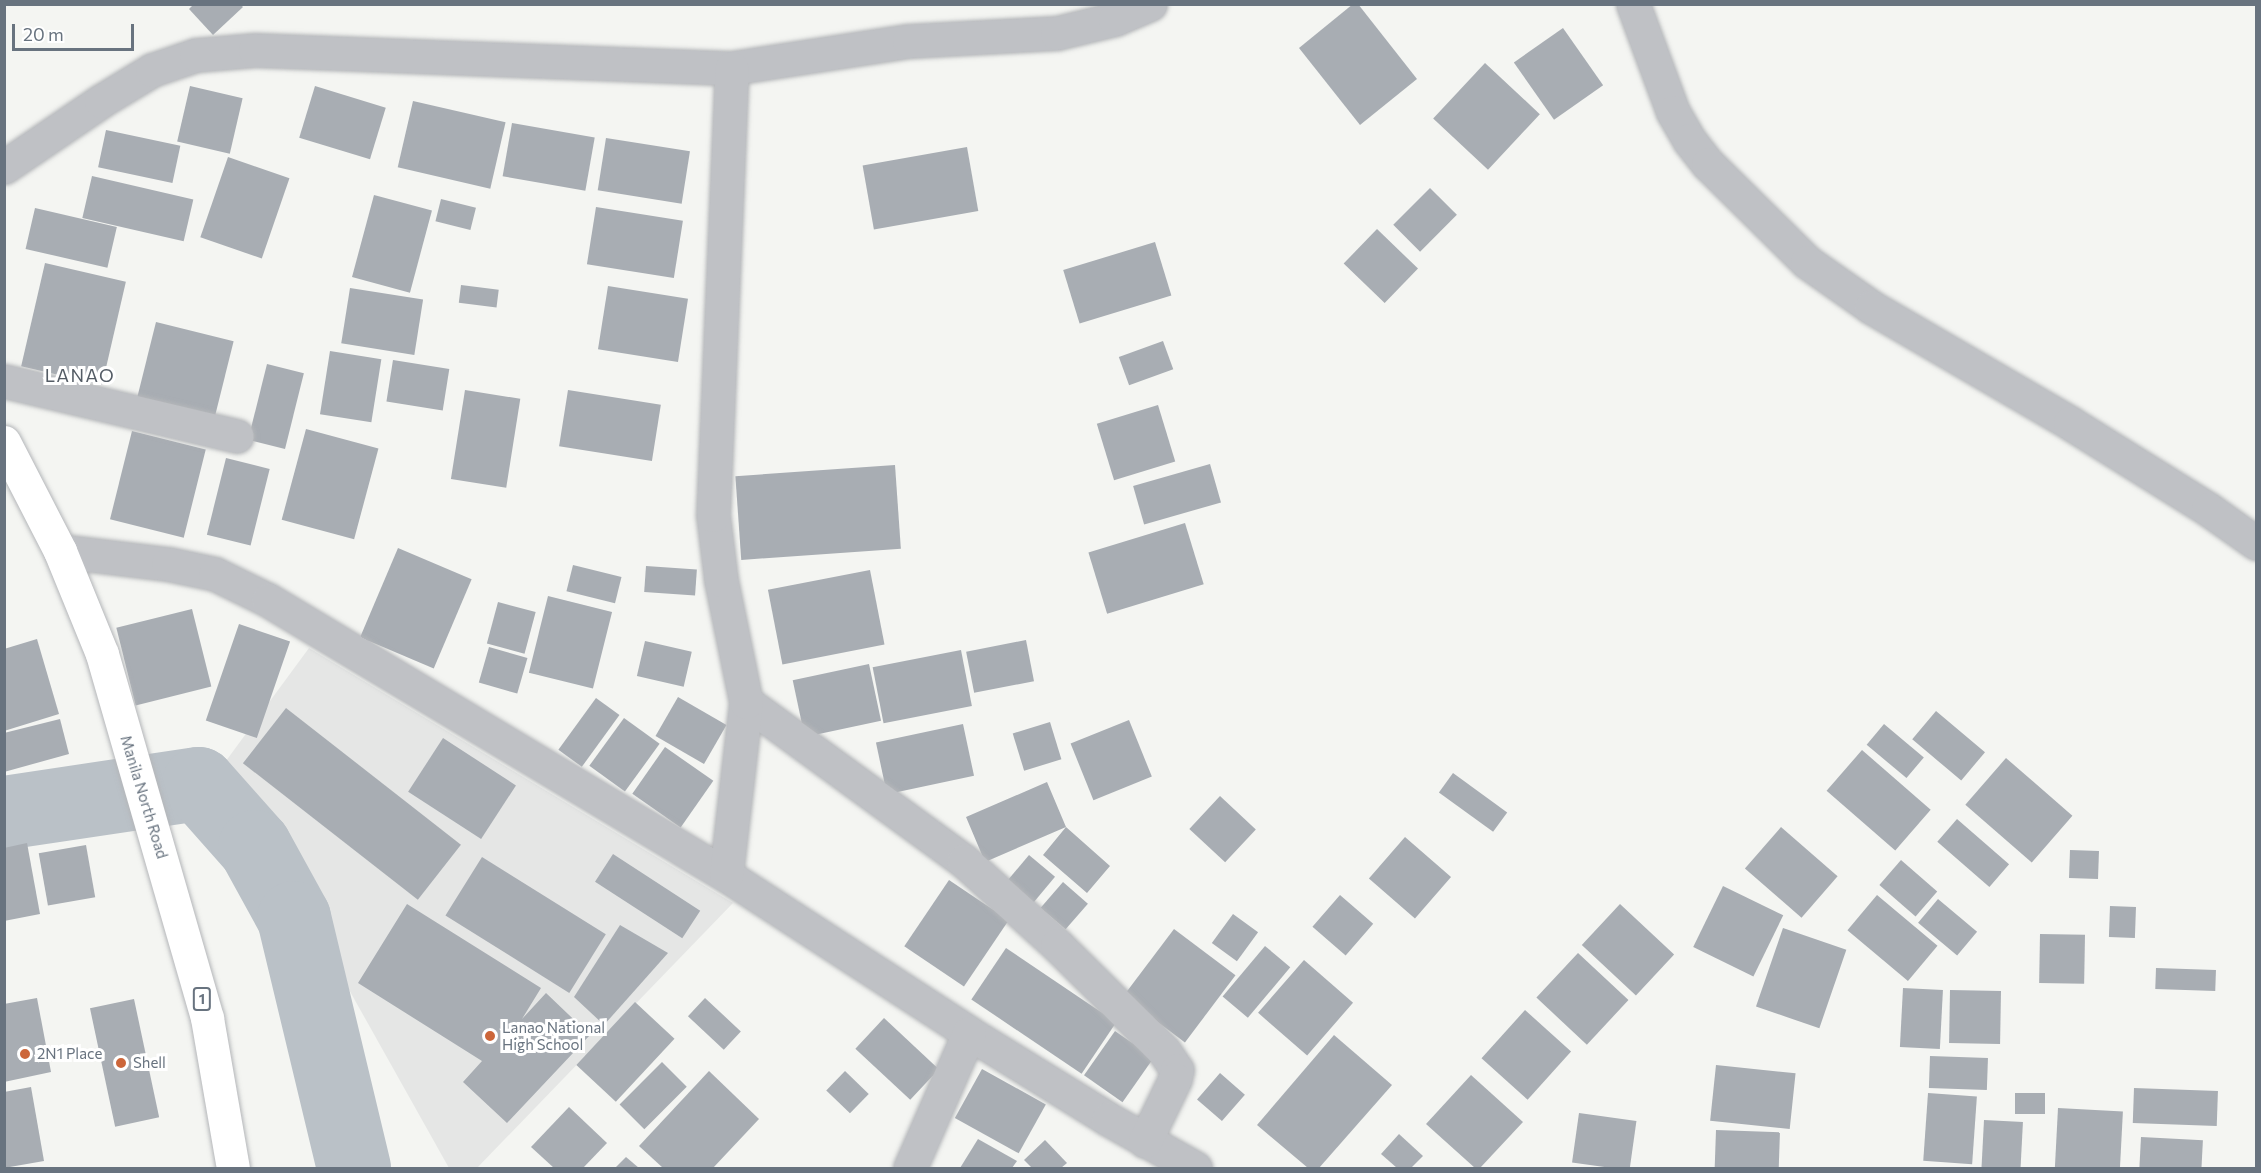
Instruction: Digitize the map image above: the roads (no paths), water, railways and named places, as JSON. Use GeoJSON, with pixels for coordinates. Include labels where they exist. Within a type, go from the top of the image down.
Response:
{"type":"FeatureCollection","features":[{"type":"Feature","properties":{"kind":"highway","name":"Manila North Road"},"geometry":{"type":"LineString","coordinates":[[4,442],[60,551],[102,654],[207,1018],[233,1168]]}},
{"type":"Feature","properties":{"kind":"street"},"geometry":{"type":"LineString","coordinates":[[4,167],[101,101],[152,70],[196,55],[255,50],[732,68],[909,40],[1057,33],[1114,19],[1150,4]]}},
{"type":"Feature","properties":{"kind":"street"},"geometry":{"type":"LineString","coordinates":[[1633,4],[1673,112],[1689,140],[1708,164],[1807,262],[1871,307],[2070,423],[2208,509],[2256,543]]}},
{"type":"Feature","properties":{"kind":"street"},"geometry":{"type":"LineString","coordinates":[[726,875],[746,702],[721,580],[713,515],[732,68]]}},
{"type":"Feature","properties":{"kind":"street"},"geometry":{"type":"LineString","coordinates":[[4,381],[237,436]]}},
{"type":"Feature","properties":{"kind":"street"},"geometry":{"type":"LineString","coordinates":[[60,551],[168,564],[215,574],[278,606],[726,875],[969,1033],[1145,1141],[1195,1168]]}},
{"type":"Feature","properties":{"kind":"street"},"geometry":{"type":"LineString","coordinates":[[746,702],[964,861],[1057,945],[1164,1051],[1177,1070],[1175,1080],[1145,1141]]}},
{"type":"Feature","properties":{"kind":"street"},"geometry":{"type":"LineString","coordinates":[[910,1168],[969,1033]]}},
{"type":"Feature","properties":{"kind":"waterway"},"geometry":{"type":"LineString","coordinates":[[4,813],[199,784],[255,847],[294,918],[354,1168]]}},
{"type":"Feature","properties":{"kind":"place","name":"Lanao National High School"},"geometry":{"type":"Point","coordinates":[490,1036]}},
{"type":"Feature","properties":{"kind":"place","name":"2N1 Place"},"geometry":{"type":"Point","coordinates":[25,1054]}},
{"type":"Feature","properties":{"kind":"place","name":"Shell"},"geometry":{"type":"Point","coordinates":[121,1063]}},
{"type":"Feature","properties":{"kind":"district","name":"LANAO"},"geometry":{"type":"Point","coordinates":[80,375]}}]}
